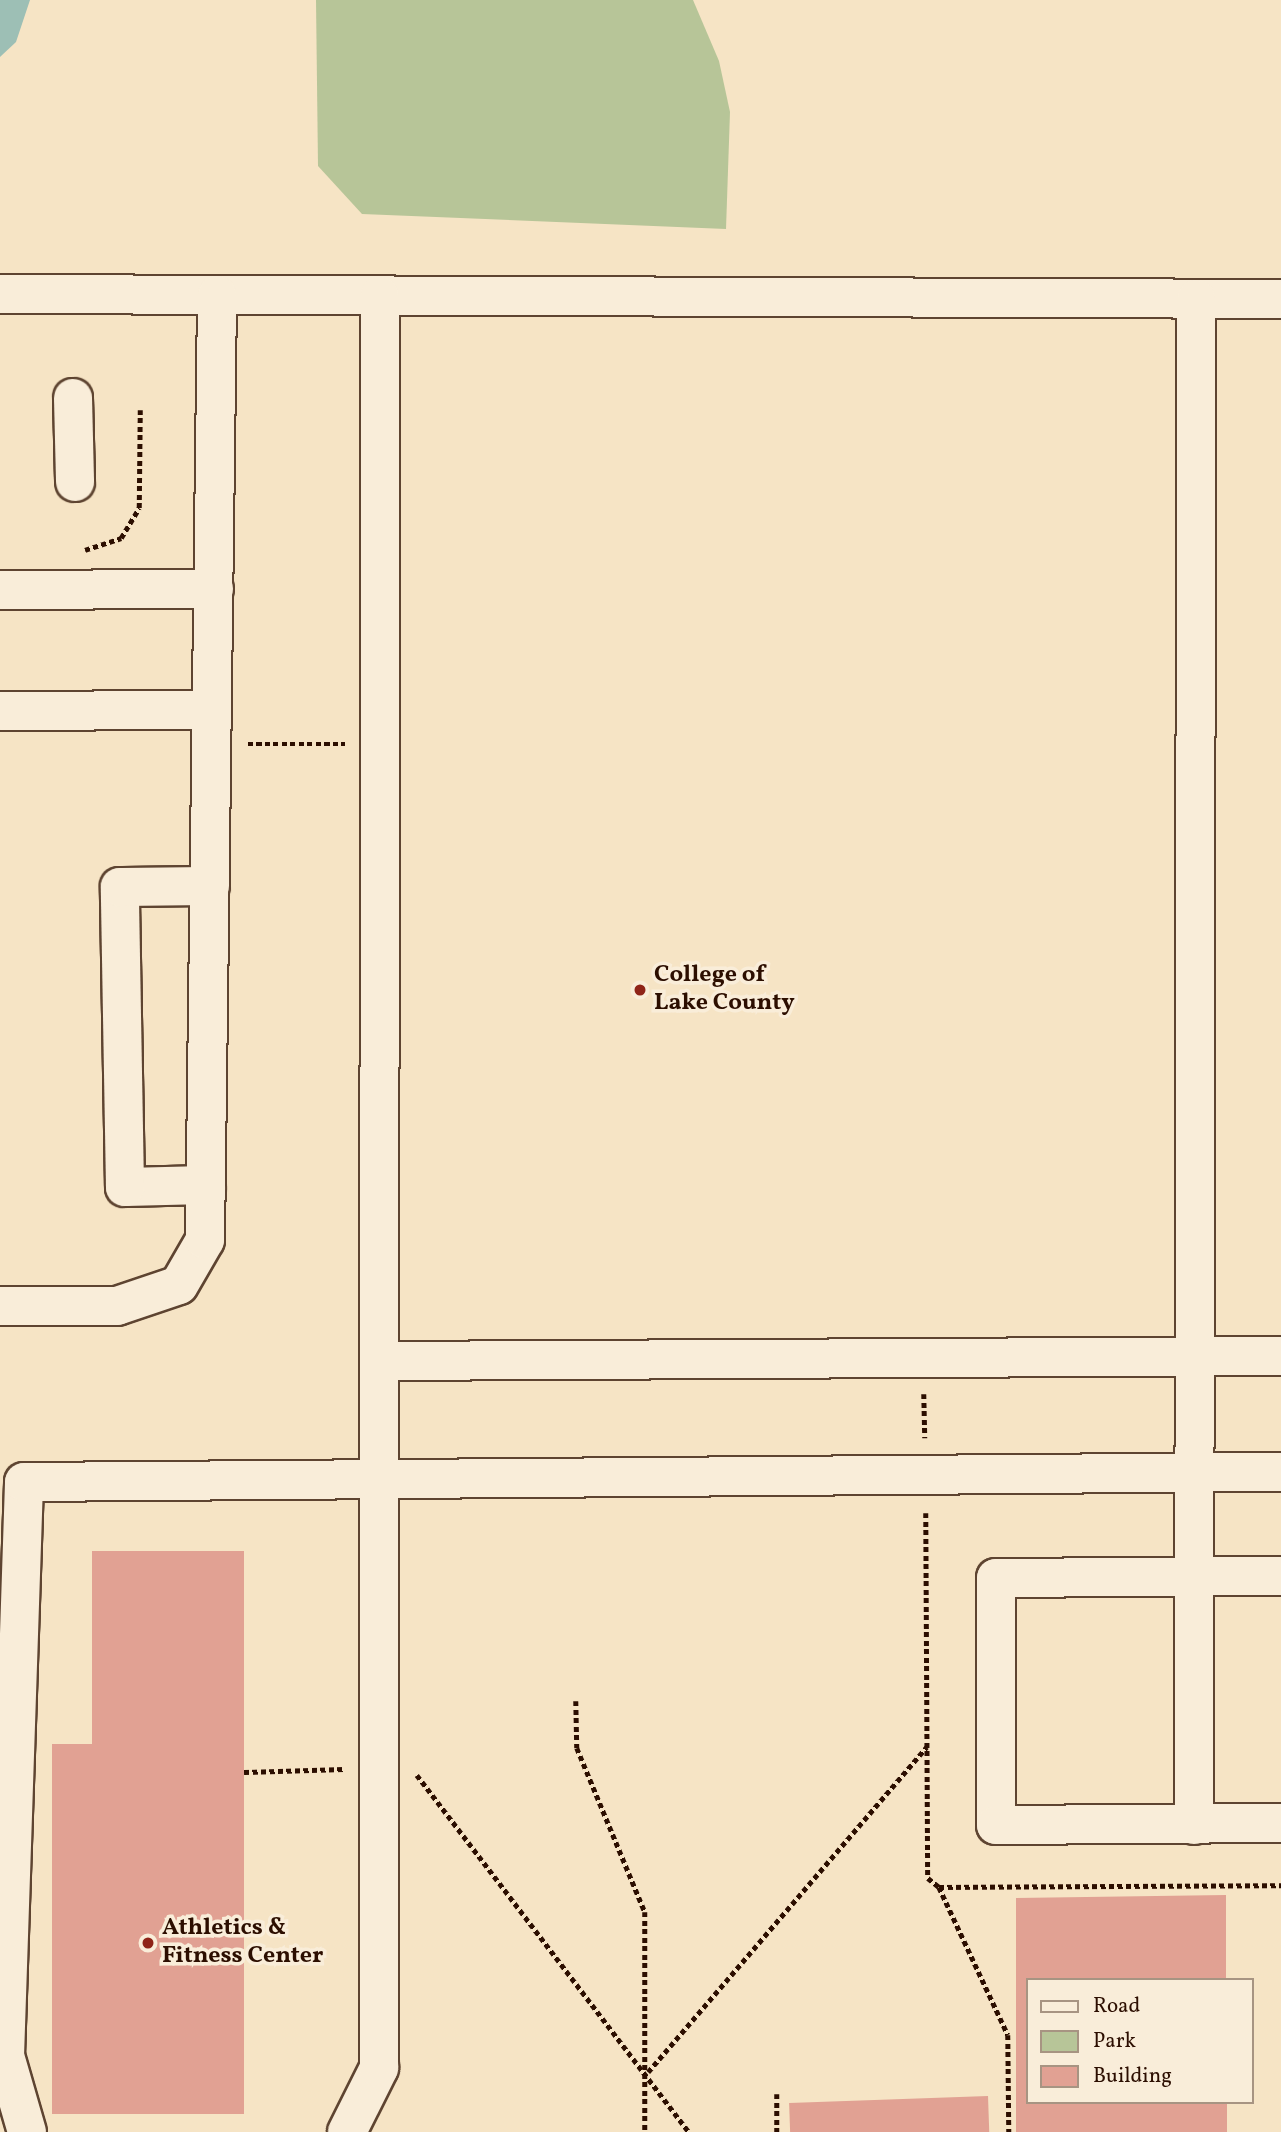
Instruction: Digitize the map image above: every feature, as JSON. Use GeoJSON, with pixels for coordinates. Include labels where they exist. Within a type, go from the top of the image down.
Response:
{"type":"FeatureCollection","features":[{"type":"Feature","properties":{"kind":"lane"},"geometry":{"type":"LineString","coordinates":[[0,294],[1281,299]]}},
{"type":"Feature","properties":{"kind":"lane"},"geometry":{"type":"LineString","coordinates":[[0,1307],[117,1307],[179,1285],[205,1240],[218,295]]}},
{"type":"Feature","properties":{"kind":"lane"},"geometry":{"type":"LineString","coordinates":[[347,2132],[379,2068],[382,1768],[380,296]]}},
{"type":"Feature","properties":{"kind":"lane"},"geometry":{"type":"LineString","coordinates":[[1194,1825],[1196,299]]}},
{"type":"Feature","properties":{"kind":"lane"},"geometry":{"type":"LineString","coordinates":[[73,398],[75,482]]}},
{"type":"Feature","properties":{"kind":"lane"},"geometry":{"type":"LineString","coordinates":[[0,590],[214,589]]}},
{"type":"Feature","properties":{"kind":"lane"},"geometry":{"type":"LineString","coordinates":[[0,711],[212,710]]}},
{"type":"Feature","properties":{"kind":"lane"},"geometry":{"type":"LineString","coordinates":[[206,1185],[125,1187],[120,887],[210,886]]}},
{"type":"Feature","properties":{"kind":"lane"},"geometry":{"type":"LineString","coordinates":[[382,1361],[1281,1356]]}},
{"type":"Feature","properties":{"kind":"lane"},"geometry":{"type":"LineString","coordinates":[[27,2132],[5,2056],[24,1482],[1281,1472]]}},
{"type":"Feature","properties":{"kind":"lane"},"geometry":{"type":"LineString","coordinates":[[1281,1576],[996,1578],[996,1825],[1281,1823]]}},
{"type":"Feature","properties":{"kind":"path"},"geometry":{"type":"LineString","coordinates":[[923,1358],[928,1878],[939,1887],[1007,2035],[1009,2132]]}},
{"type":"Feature","properties":{"kind":"path"},"geometry":{"type":"LineString","coordinates":[[576,1701],[577,1748],[645,1912],[648,2072],[645,2132]]}},
{"type":"Feature","properties":{"kind":"path"},"geometry":{"type":"LineString","coordinates":[[648,2072],[928,1746]]}},
{"type":"Feature","properties":{"kind":"path"},"geometry":{"type":"LineString","coordinates":[[244,1772],[412,1769],[689,2132]]}},
{"type":"Feature","properties":{"kind":"path"},"geometry":{"type":"LineString","coordinates":[[939,1887],[1281,1885]]}},
{"type":"Feature","properties":{"kind":"path"},"geometry":{"type":"LineString","coordinates":[[777,2094],[777,2132]]}},
{"type":"Feature","properties":{"kind":"green space"},"geometry":{"type":"Polygon","coordinates":[[[316,0],[693,0],[719,61],[730,112],[726,229],[362,214],[318,166],[316,0]]]}},
{"type":"Feature","properties":{"kind":"water"},"geometry":{"type":"Polygon","coordinates":[[[0,0],[30,0],[16,42],[0,57],[0,0]]]}},
{"type":"Feature","properties":{"kind":"building","name":"Athletics & Fitness Center"},"geometry":{"type":"Polygon","coordinates":[[[92,1551],[244,1551],[244,2114],[52,2114],[52,1744],[92,1744],[92,1551]]]}},
{"type":"Feature","properties":{"kind":"building"},"geometry":{"type":"Polygon","coordinates":[[[1226,1895],[1226,1978],[1026,1978],[1026,2104],[1227,2104],[1227,2132],[1016,2132],[1016,1898],[1226,1895]]]}},
{"type":"Feature","properties":{"kind":"building"},"geometry":{"type":"Polygon","coordinates":[[[988,2096],[989,2132],[790,2132],[789,2103],[988,2096]]]}},
{"type":"Feature","properties":{"kind":"place","name":"College of Lake County"},"geometry":{"type":"Point","coordinates":[640,990]}},
{"type":"Feature","properties":{"kind":"place","name":"Athletics & Fitness Center"},"geometry":{"type":"Point","coordinates":[148,1943]}}]}
